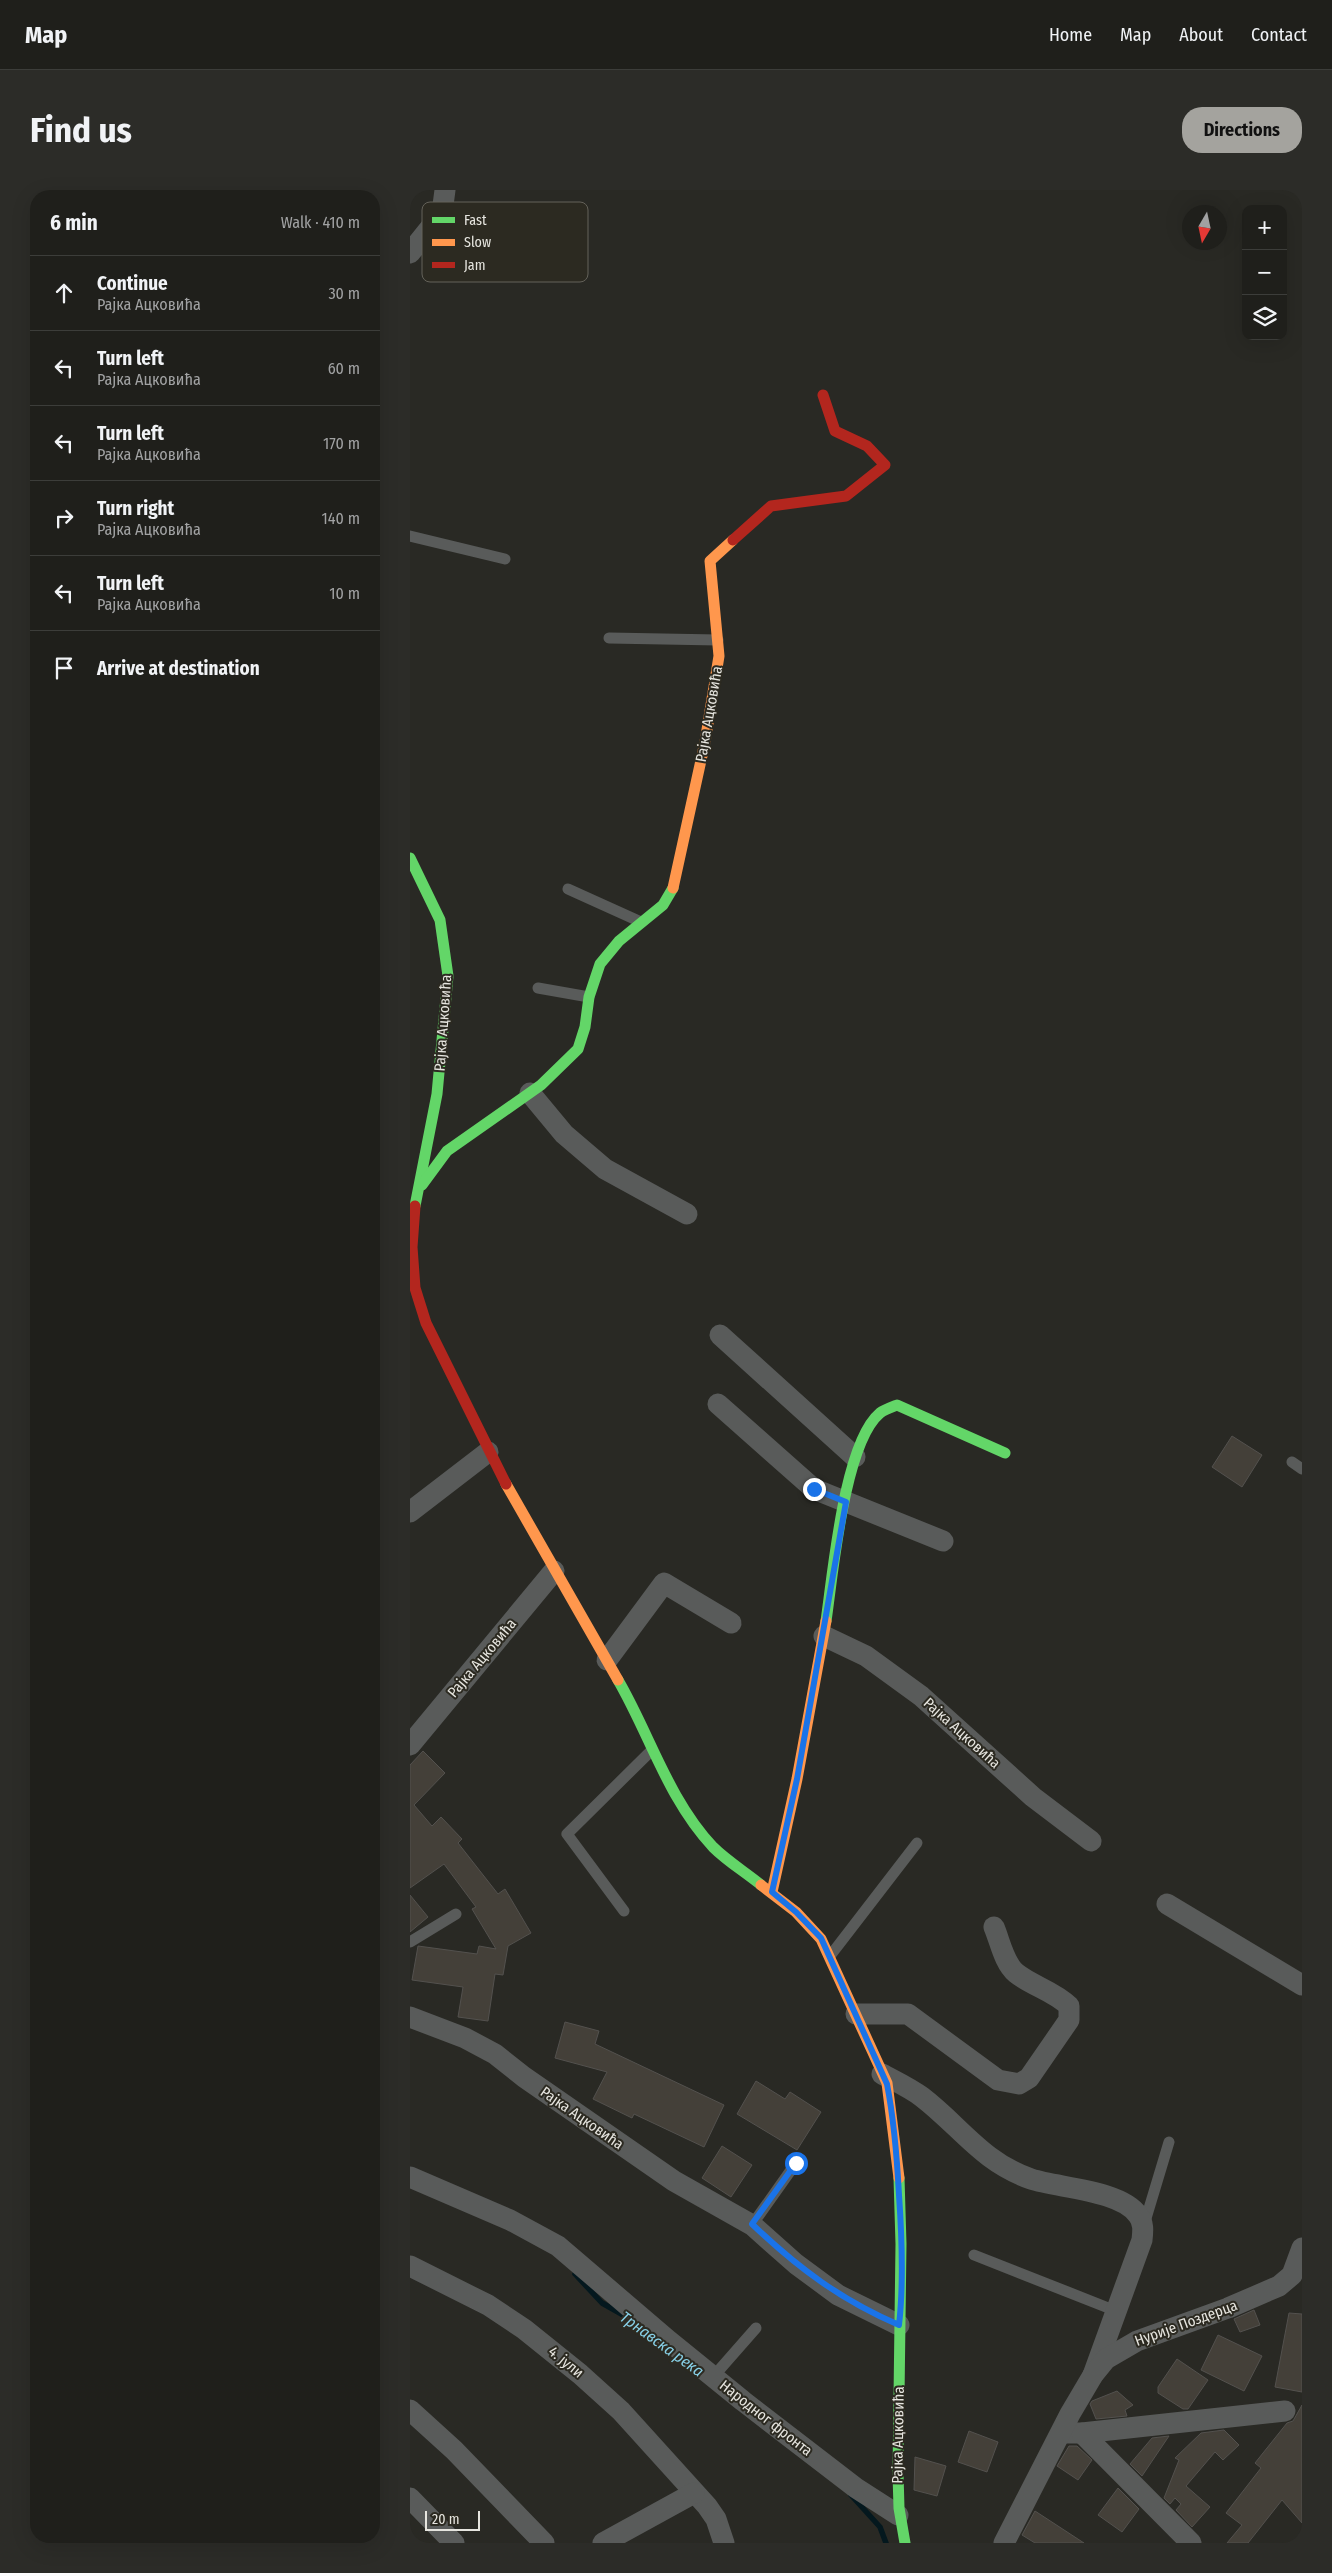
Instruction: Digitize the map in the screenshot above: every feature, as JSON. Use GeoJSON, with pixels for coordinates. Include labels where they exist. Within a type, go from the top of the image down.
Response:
{"type":"FeatureCollection","features":[{"type":"Feature","properties":{"kind":"street"},"geometry":{"type":"LineString","coordinates":[[410,253],[422,238]]}},
{"type":"Feature","properties":{"kind":"street","name":"Рајка Ацковића"},"geometry":{"type":"LineString","coordinates":[[414,1199],[447,1151],[530,1094],[554,1074],[578,1049],[585,1027],[589,997],[600,964],[619,941],[662,905],[676,879],[715,689],[719,656],[710,561],[771,506],[846,496],[885,466],[867,446],[835,431],[823,395]]}},
{"type":"Feature","properties":{"kind":"street","name":"Рајка Ацковића"},"geometry":{"type":"LineString","coordinates":[[410,858],[435,906],[440,920],[448,976],[437,1094],[414,1199],[412,1259],[415,1311],[435,1344],[488,1452],[554,1571],[607,1660],[674,1794],[700,1832],[714,1848],[772,1892],[810,1925],[821,1938],[882,2074],[891,2105],[898,2179],[903,2271],[899,2325],[898,2514],[904,2543]]}},
{"type":"Feature","properties":{"kind":"street"},"geometry":{"type":"LineString","coordinates":[[530,1094],[564,1134],[605,1169],[687,1214]]}},
{"type":"Feature","properties":{"kind":"street"},"geometry":{"type":"LineString","coordinates":[[720,1335],[855,1457]]}},
{"type":"Feature","properties":{"kind":"street"},"geometry":{"type":"LineString","coordinates":[[718,1404],[814,1489],[943,1541]]}},
{"type":"Feature","properties":{"kind":"street"},"geometry":{"type":"LineString","coordinates":[[772,1892],[797,1779],[824,1636],[846,1502],[855,1457],[860,1444],[871,1424],[880,1414],[897,1405],[1005,1453]]}},
{"type":"Feature","properties":{"kind":"street"},"geometry":{"type":"LineString","coordinates":[[410,1512],[488,1452]]}},
{"type":"Feature","properties":{"kind":"street","name":"Рајка Ацковића"},"geometry":{"type":"LineString","coordinates":[[410,1745],[554,1571]]}},
{"type":"Feature","properties":{"kind":"street"},"geometry":{"type":"LineString","coordinates":[[607,1660],[664,1583],[731,1623]]}},
{"type":"Feature","properties":{"kind":"street","name":"Рајка Ацковића"},"geometry":{"type":"LineString","coordinates":[[824,1636],[866,1656],[921,1696],[1033,1797],[1092,1841]]}},
{"type":"Feature","properties":{"kind":"street"},"geometry":{"type":"LineString","coordinates":[[1167,1904],[1302,1985]]}},
{"type":"Feature","properties":{"kind":"street"},"geometry":{"type":"LineString","coordinates":[[856,2014],[908,2014],[998,2080],[1019,2084],[1029,2078],[1069,2020],[1069,2006],[1060,1998],[1015,1972],[1006,1958],[994,1927]]}},
{"type":"Feature","properties":{"kind":"street","name":"Рајка Ацковића"},"geometry":{"type":"LineString","coordinates":[[410,2017],[465,2038],[495,2054],[524,2077],[674,2180],[752,2224],[796,2264],[838,2295],[899,2325]]}},
{"type":"Feature","properties":{"kind":"street"},"geometry":{"type":"LineString","coordinates":[[882,2074],[922,2096],[986,2156],[1031,2179],[1098,2193],[1127,2206],[1141,2220]]}},
{"type":"Feature","properties":{"kind":"street","name":"Народног фронта"},"geometry":{"type":"LineString","coordinates":[[410,2177],[510,2220],[558,2246],[714,2377],[856,2488],[898,2514]]}},
{"type":"Feature","properties":{"kind":"street","name":"Нурије Поздерца"},"geometry":{"type":"LineString","coordinates":[[1004,2543],[1093,2375],[1142,2240],[1141,2220]]}},
{"type":"Feature","properties":{"kind":"street","name":"Нурије Поздерца"},"geometry":{"type":"LineString","coordinates":[[1093,2375],[1106,2359],[1124,2347],[1294,2285],[1302,2248]]}},
{"type":"Feature","properties":{"kind":"street","name":"4. јули"},"geometry":{"type":"LineString","coordinates":[[410,2266],[488,2305],[524,2329],[580,2374],[621,2411],[716,2519],[724,2543]]}},
{"type":"Feature","properties":{"kind":"street"},"geometry":{"type":"LineString","coordinates":[[410,2410],[454,2450],[544,2543]]}},
{"type":"Feature","properties":{"kind":"street"},"geometry":{"type":"LineString","coordinates":[[1061,2433],[1082,2433],[1285,2411]]}},
{"type":"Feature","properties":{"kind":"street"},"geometry":{"type":"LineString","coordinates":[[1082,2433],[1191,2543]]}},
{"type":"Feature","properties":{"kind":"street"},"geometry":{"type":"LineString","coordinates":[[603,2543],[694,2494]]}},
{"type":"Feature","properties":{"kind":"street"},"geometry":{"type":"LineString","coordinates":[[410,2498],[454,2543]]}},
{"type":"Feature","properties":{"kind":"lane"},"geometry":{"type":"LineString","coordinates":[[410,536],[504,559]]}},
{"type":"Feature","properties":{"kind":"lane"},"geometry":{"type":"LineString","coordinates":[[609,638],[718,640]]}},
{"type":"Feature","properties":{"kind":"lane"},"geometry":{"type":"LineString","coordinates":[[568,889],[641,922]]}},
{"type":"Feature","properties":{"kind":"lane"},"geometry":{"type":"LineString","coordinates":[[538,988],[589,997]]}},
{"type":"Feature","properties":{"kind":"lane"},"geometry":{"type":"LineString","coordinates":[[1292,1462],[1302,1469]]}},
{"type":"Feature","properties":{"kind":"lane"},"geometry":{"type":"LineString","coordinates":[[624,1911],[567,1834],[652,1750]]}},
{"type":"Feature","properties":{"kind":"lane"},"geometry":{"type":"LineString","coordinates":[[830,1956],[917,1843]]}},
{"type":"Feature","properties":{"kind":"lane"},"geometry":{"type":"LineString","coordinates":[[410,1942],[456,1914]]}},
{"type":"Feature","properties":{"kind":"lane","name":"Нурије Поздерца"},"geometry":{"type":"LineString","coordinates":[[1141,2220],[1169,2142]]}},
{"type":"Feature","properties":{"kind":"lane"},"geometry":{"type":"LineString","coordinates":[[752,2224],[796,2163]]}},
{"type":"Feature","properties":{"kind":"lane"},"geometry":{"type":"LineString","coordinates":[[974,2255],[1116,2312]]}},
{"type":"Feature","properties":{"kind":"lane"},"geometry":{"type":"LineString","coordinates":[[714,2377],[756,2328]]}},
{"type":"Feature","properties":{"kind":"building"},"geometry":{"type":"Polygon","coordinates":[[[1232,1436],[1262,1455],[1242,1487],[1212,1467],[1232,1436]]]}},
{"type":"Feature","properties":{"kind":"building"},"geometry":{"type":"Polygon","coordinates":[[[423,1751],[445,1773],[414,1805],[432,1826],[441,1817],[462,1839],[458,1843],[498,1894],[505,1889],[531,1933],[508,1946],[503,1975],[495,1974],[488,2021],[458,2017],[463,1987],[412,1980],[418,1946],[477,1954],[479,1946],[496,1949],[472,1909],[476,1907],[444,1864],[410,1888],[410,1765],[423,1751]]]}},
{"type":"Feature","properties":{"kind":"building"},"geometry":{"type":"Polygon","coordinates":[[[410,1895],[428,1917],[410,1932],[410,1895]]]}},
{"type":"Feature","properties":{"kind":"building"},"geometry":{"type":"Polygon","coordinates":[[[565,2022],[599,2031],[595,2044],[724,2105],[704,2147],[634,2114],[632,2118],[593,2099],[607,2072],[555,2058],[565,2022]]]}},
{"type":"Feature","properties":{"kind":"building"},"geometry":{"type":"Polygon","coordinates":[[[756,2081],[785,2099],[790,2092],[821,2112],[797,2150],[737,2114],[756,2081]]]}},
{"type":"Feature","properties":{"kind":"building"},"geometry":{"type":"Polygon","coordinates":[[[722,2146],[752,2165],[731,2197],[702,2178],[722,2146]]]}},
{"type":"Feature","properties":{"kind":"building"},"geometry":{"type":"Polygon","coordinates":[[[1254,2310],[1260,2325],[1240,2332],[1234,2319],[1254,2310]]]}},
{"type":"Feature","properties":{"kind":"building"},"geometry":{"type":"Polygon","coordinates":[[[1289,2313],[1302,2314],[1302,2392],[1275,2387],[1289,2313]]]}},
{"type":"Feature","properties":{"kind":"building"},"geometry":{"type":"Polygon","coordinates":[[[1218,2335],[1262,2356],[1244,2391],[1201,2370],[1218,2335]]]}},
{"type":"Feature","properties":{"kind":"building"},"geometry":{"type":"Polygon","coordinates":[[[1177,2359],[1208,2380],[1188,2409],[1183,2409],[1158,2393],[1158,2387],[1177,2359]]]}},
{"type":"Feature","properties":{"kind":"building"},"geometry":{"type":"Polygon","coordinates":[[[1117,2391],[1133,2405],[1125,2410],[1127,2416],[1096,2419],[1090,2404],[1092,2401],[1117,2391]]]}},
{"type":"Feature","properties":{"kind":"building"},"geometry":{"type":"Polygon","coordinates":[[[1302,2405],[1302,2523],[1282,2500],[1248,2543],[1227,2543],[1242,2525],[1226,2513],[1261,2468],[1255,2463],[1287,2423],[1293,2421],[1302,2405]]]}},
{"type":"Feature","properties":{"kind":"building"},"geometry":{"type":"Polygon","coordinates":[[[1224,2430],[1239,2445],[1223,2460],[1215,2452],[1186,2486],[1210,2507],[1192,2527],[1176,2510],[1181,2504],[1175,2498],[1170,2504],[1164,2498],[1179,2460],[1175,2458],[1201,2433],[1224,2430]]]}},
{"type":"Feature","properties":{"kind":"building"},"geometry":{"type":"Polygon","coordinates":[[[969,2431],[998,2442],[987,2472],[958,2462],[969,2431]]]}},
{"type":"Feature","properties":{"kind":"building"},"geometry":{"type":"Polygon","coordinates":[[[1169,2436],[1142,2476],[1130,2464],[1152,2438],[1169,2436]]]}},
{"type":"Feature","properties":{"kind":"building"},"geometry":{"type":"Polygon","coordinates":[[[1069,2446],[1077,2446],[1092,2460],[1078,2480],[1057,2466],[1069,2446]]]}},
{"type":"Feature","properties":{"kind":"building"},"geometry":{"type":"Polygon","coordinates":[[[915,2457],[946,2466],[937,2496],[914,2490],[915,2457]]]}},
{"type":"Feature","properties":{"kind":"building"},"geometry":{"type":"Polygon","coordinates":[[[1118,2488],[1139,2509],[1122,2532],[1098,2515],[1118,2488]]]}},
{"type":"Feature","properties":{"kind":"building"},"geometry":{"type":"Polygon","coordinates":[[[1035,2511],[1084,2543],[1035,2543],[1022,2535],[1035,2511]]]}},
{"type":"Feature","properties":{"kind":"waterway","name":"Трнавска река"},"geometry":{"type":"LineString","coordinates":[[575,2274],[602,2303],[625,2316]]}},
{"type":"Feature","properties":{"kind":"waterway","name":"Трнавска река"},"geometry":{"type":"LineString","coordinates":[[851,2495],[880,2527],[886,2543]]}},
{"type":"Feature","properties":{"kind":"traffic: fast"},"geometry":{"type":"LineString","coordinates":[[410,858],[440,920],[448,976],[437,1094],[415,1206]]}},
{"type":"Feature","properties":{"kind":"traffic: fast"},"geometry":{"type":"LineString","coordinates":[[422,1185],[447,1151],[541,1085],[578,1049],[585,1027],[589,997],[600,964],[619,941],[663,905],[673,888]]}},
{"type":"Feature","properties":{"kind":"traffic: fast"},"geometry":{"type":"LineString","coordinates":[[826,1621],[842,1511],[849,1480],[857,1452],[868,1429],[880,1413],[897,1405],[1005,1453]]}},
{"type":"Feature","properties":{"kind":"traffic: fast"},"geometry":{"type":"LineString","coordinates":[[618,1680],[672,1788],[697,1828],[718,1852],[761,1885]]}},
{"type":"Feature","properties":{"kind":"traffic: fast"},"geometry":{"type":"LineString","coordinates":[[899,2178],[901,2244],[898,2474],[899,2508],[905,2543]]}},
{"type":"Feature","properties":{"kind":"traffic: slow"},"geometry":{"type":"LineString","coordinates":[[673,888],[705,742],[719,656],[710,561],[733,540]]}},
{"type":"Feature","properties":{"kind":"traffic: slow"},"geometry":{"type":"LineString","coordinates":[[506,1484],[618,1680]]}},
{"type":"Feature","properties":{"kind":"traffic: slow"},"geometry":{"type":"LineString","coordinates":[[772,1892],[797,1779],[826,1621]]}},
{"type":"Feature","properties":{"kind":"traffic: slow"},"geometry":{"type":"LineString","coordinates":[[761,1885],[796,1912],[821,1939],[887,2083],[899,2178]]}},
{"type":"Feature","properties":{"kind":"traffic: jam"},"geometry":{"type":"LineString","coordinates":[[733,540],[771,506],[846,496],[885,465],[867,446],[835,431],[823,395]]}},
{"type":"Feature","properties":{"kind":"traffic: jam"},"geometry":{"type":"LineString","coordinates":[[415,1206],[412,1247],[415,1288],[426,1323],[506,1484]]}},
{"type":"Feature","properties":{"kind":"route"},"geometry":{"type":"LineString","coordinates":[[796,2163],[752,2224],[796,2264],[838,2295],[867,2311],[899,2325],[903,2271],[901,2226],[891,2105],[887,2084],[821,1938],[810,1925],[772,1892],[797,1779],[810,1700],[824,1636],[840,1526],[846,1502],[814,1489]]}}]}
